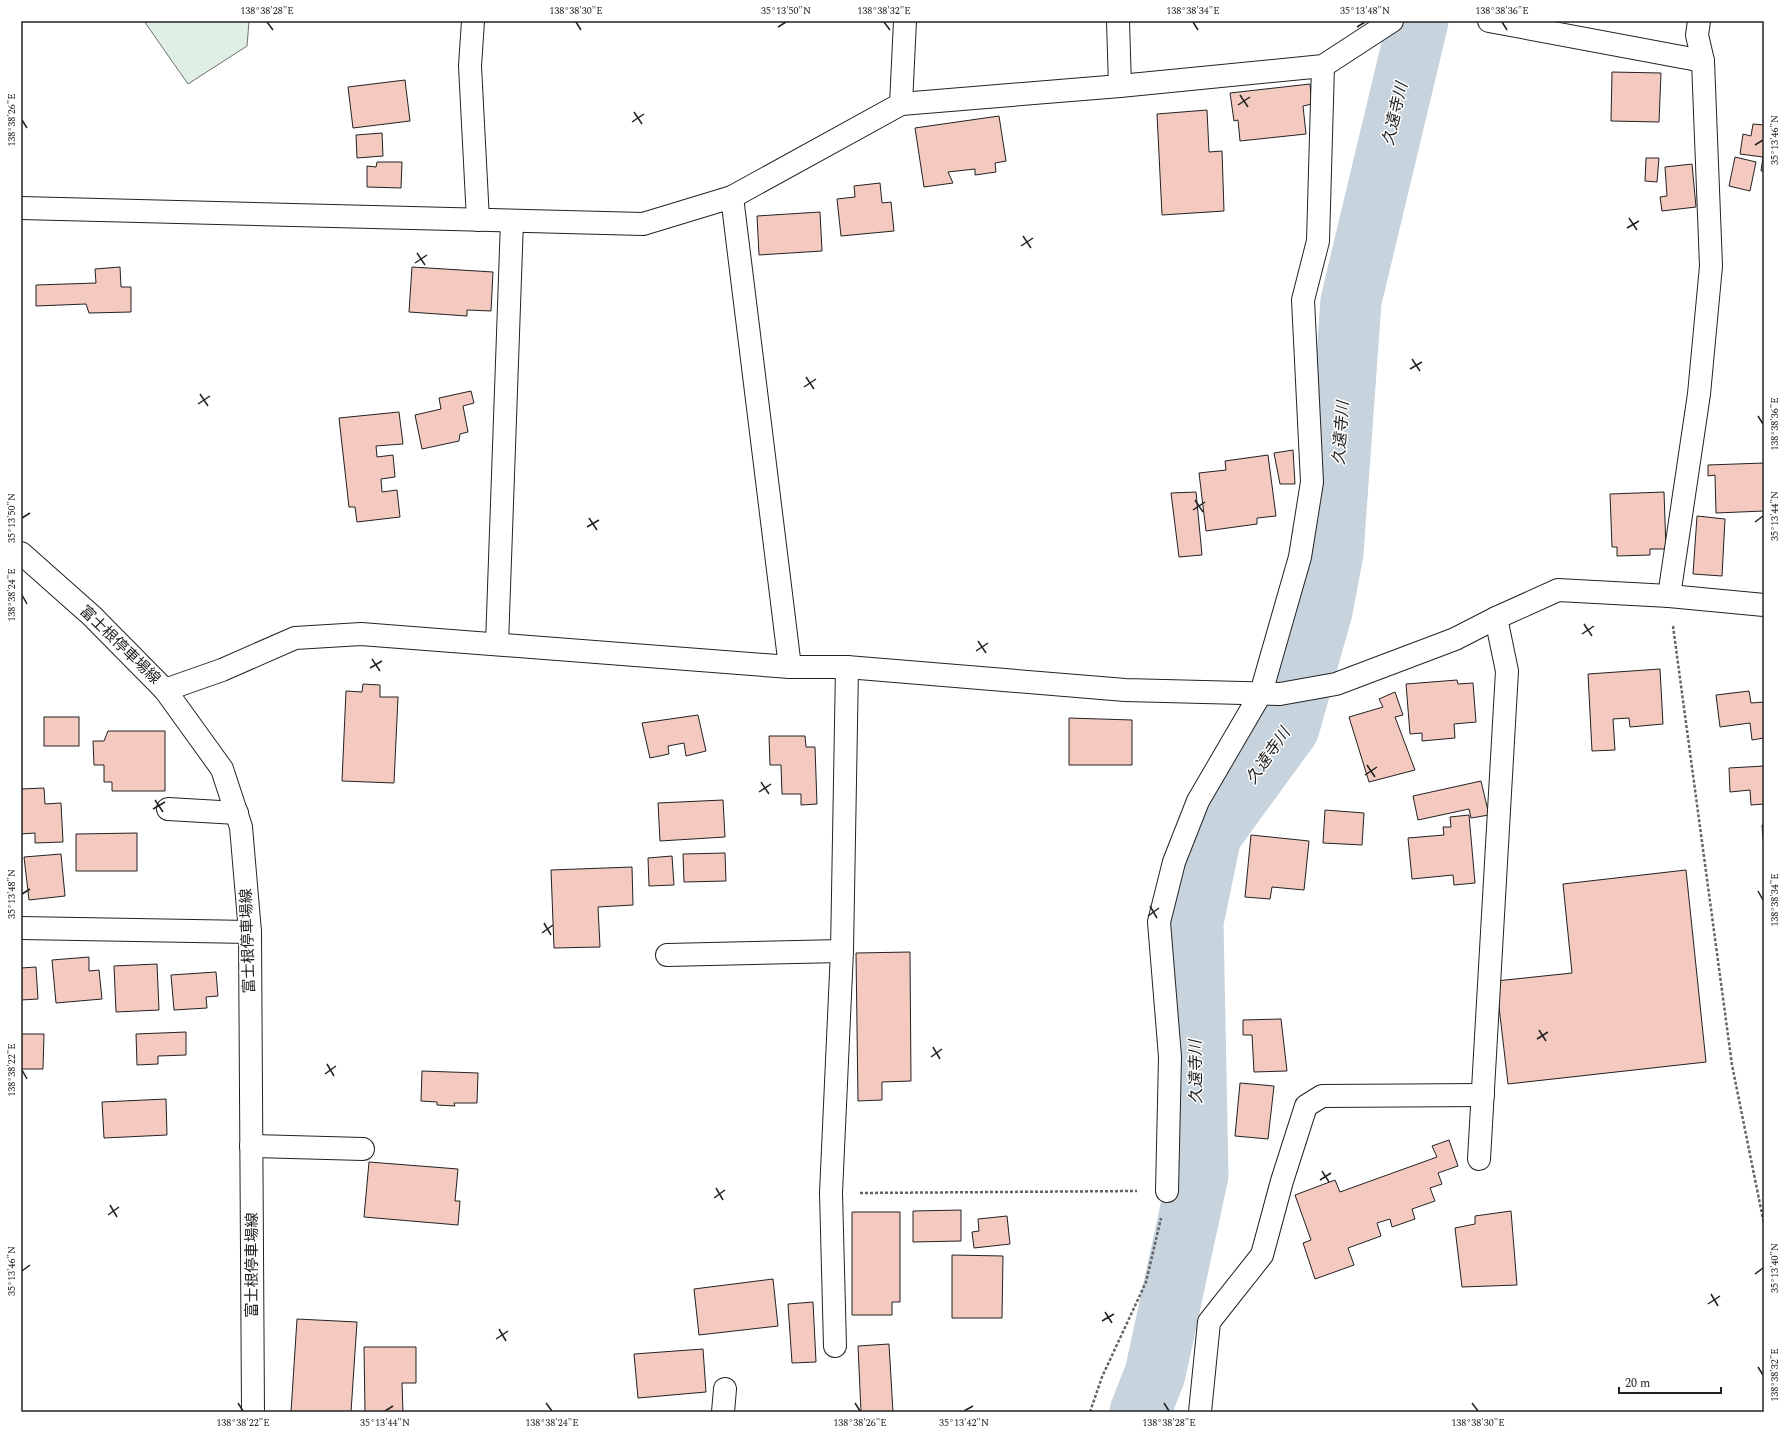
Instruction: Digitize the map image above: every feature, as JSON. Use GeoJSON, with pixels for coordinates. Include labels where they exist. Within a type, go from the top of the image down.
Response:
{"type":"FeatureCollection","features":[{"type":"Feature","properties":{"kind":"street"},"geometry":{"type":"LineString","coordinates":[[473,21],[470,66],[478,220]]}},
{"type":"Feature","properties":{"kind":"street"},"geometry":{"type":"LineString","coordinates":[[901,104],[905,21]]}},
{"type":"Feature","properties":{"kind":"street"},"geometry":{"type":"LineString","coordinates":[[1118,21],[1120,86]]}},
{"type":"Feature","properties":{"kind":"street"},"geometry":{"type":"LineString","coordinates":[[21,208],[643,224],[732,197],[901,104],[1120,86],[1323,66],[1392,21]]}},
{"type":"Feature","properties":{"kind":"street"},"geometry":{"type":"LineString","coordinates":[[1489,21],[1703,61]]}},
{"type":"Feature","properties":{"kind":"street"},"geometry":{"type":"LineString","coordinates":[[1670,596],[1699,394],[1711,266],[1703,61],[1697,35],[1698,21]]}},
{"type":"Feature","properties":{"kind":"street"},"geometry":{"type":"LineString","coordinates":[[1167,1191],[1170,1057],[1159,922],[1174,862],[1198,801],[1270,693],[1300,557],[1312,482],[1303,300],[1318,241],[1323,66]]}},
{"type":"Feature","properties":{"kind":"street"},"geometry":{"type":"LineString","coordinates":[[732,197],[790,666]]}},
{"type":"Feature","properties":{"kind":"street"},"geometry":{"type":"LineString","coordinates":[[497,644],[512,221]]}},
{"type":"Feature","properties":{"kind":"street","name":"富士根停車場線"},"geometry":{"type":"LineString","coordinates":[[21,553],[92,616],[166,690],[222,769],[241,827],[250,932],[253,1412]]}},
{"type":"Feature","properties":{"kind":"street"},"geometry":{"type":"LineString","coordinates":[[166,690],[222,670],[294,638],[361,634],[790,666],[847,667],[1125,690],[1270,693],[1336,684],[1454,639],[1558,590],[1670,596],[1764,606]]}},
{"type":"Feature","properties":{"kind":"street"},"geometry":{"type":"LineString","coordinates":[[1479,1159],[1507,671],[1496,618]]}},
{"type":"Feature","properties":{"kind":"street"},"geometry":{"type":"LineString","coordinates":[[835,1346],[831,1193],[842,952],[847,667]]}},
{"type":"Feature","properties":{"kind":"street"},"geometry":{"type":"LineString","coordinates":[[168,809],[237,813]]}},
{"type":"Feature","properties":{"kind":"street"},"geometry":{"type":"LineString","coordinates":[[21,928],[250,932]]}},
{"type":"Feature","properties":{"kind":"street"},"geometry":{"type":"LineString","coordinates":[[667,955],[842,952]]}},
{"type":"Feature","properties":{"kind":"street"},"geometry":{"type":"LineString","coordinates":[[1200,1412],[1209,1322],[1262,1255],[1282,1181],[1306,1106],[1322,1096],[1483,1095]]}},
{"type":"Feature","properties":{"kind":"street"},"geometry":{"type":"LineString","coordinates":[[251,1146],[362,1149]]}},
{"type":"Feature","properties":{"kind":"street"},"geometry":{"type":"LineString","coordinates":[[723,1412],[725,1388]]}},
{"type":"Feature","properties":{"kind":"path"},"geometry":{"type":"LineString","coordinates":[[1670,596],[1732,1065],[1764,1224]]}},
{"type":"Feature","properties":{"kind":"path"},"geometry":{"type":"LineString","coordinates":[[831,1193],[1167,1191],[1146,1282],[1102,1377],[1090,1412]]}},
{"type":"Feature","properties":{"kind":"green space"},"geometry":{"type":"Polygon","coordinates":[[[144,21],[249,21],[247,46],[188,84],[144,21]]]}},
{"type":"Feature","properties":{"kind":"building"},"geometry":{"type":"Polygon","coordinates":[[[1612,72],[1661,73],[1659,122],[1611,121],[1612,72]]]}},
{"type":"Feature","properties":{"kind":"building"},"geometry":{"type":"Polygon","coordinates":[[[405,80],[410,121],[353,128],[348,87],[405,80]]]}},
{"type":"Feature","properties":{"kind":"building"},"geometry":{"type":"Polygon","coordinates":[[[1310,84],[1312,104],[1303,106],[1306,134],[1240,141],[1238,120],[1234,121],[1230,93],[1310,84]]]}},
{"type":"Feature","properties":{"kind":"building"},"geometry":{"type":"Polygon","coordinates":[[[1207,110],[1209,152],[1222,151],[1224,211],[1162,215],[1157,114],[1207,110]]]}},
{"type":"Feature","properties":{"kind":"building"},"geometry":{"type":"Polygon","coordinates":[[[999,116],[1006,161],[995,163],[996,172],[975,175],[975,169],[948,172],[953,183],[924,187],[915,128],[999,116]]]}},
{"type":"Feature","properties":{"kind":"building"},"geometry":{"type":"Polygon","coordinates":[[[1753,124],[1764,125],[1764,171],[1761,171],[1763,157],[1740,154],[1743,134],[1751,136],[1753,124]]]}},
{"type":"Feature","properties":{"kind":"building"},"geometry":{"type":"Polygon","coordinates":[[[382,133],[383,156],[357,158],[356,135],[382,133]]]}},
{"type":"Feature","properties":{"kind":"building"},"geometry":{"type":"Polygon","coordinates":[[[1735,157],[1756,162],[1750,191],[1729,186],[1735,157]]]}},
{"type":"Feature","properties":{"kind":"building"},"geometry":{"type":"Polygon","coordinates":[[[1646,158],[1659,158],[1657,182],[1645,181],[1646,158]]]}},
{"type":"Feature","properties":{"kind":"building"},"geometry":{"type":"Polygon","coordinates":[[[377,162],[402,162],[401,188],[367,187],[367,166],[376,167],[377,162]]]}},
{"type":"Feature","properties":{"kind":"building"},"geometry":{"type":"Polygon","coordinates":[[[1692,164],[1696,207],[1662,211],[1660,197],[1667,196],[1665,167],[1692,164]]]}},
{"type":"Feature","properties":{"kind":"building"},"geometry":{"type":"Polygon","coordinates":[[[880,183],[882,203],[891,202],[894,231],[841,236],[837,199],[855,197],[854,186],[880,183]]]}},
{"type":"Feature","properties":{"kind":"building"},"geometry":{"type":"Polygon","coordinates":[[[820,212],[822,251],[759,255],[757,216],[820,212]]]}},
{"type":"Feature","properties":{"kind":"building"},"geometry":{"type":"Polygon","coordinates":[[[120,267],[121,287],[131,287],[131,312],[89,313],[86,304],[36,306],[36,285],[96,283],[95,269],[120,267]]]}},
{"type":"Feature","properties":{"kind":"building"},"geometry":{"type":"Polygon","coordinates":[[[412,267],[493,272],[491,311],[467,310],[467,316],[409,312],[412,267]]]}},
{"type":"Feature","properties":{"kind":"building"},"geometry":{"type":"Polygon","coordinates":[[[471,391],[474,403],[463,406],[468,432],[460,434],[459,441],[422,449],[415,415],[441,409],[439,398],[471,391]]]}},
{"type":"Feature","properties":{"kind":"building"},"geometry":{"type":"Polygon","coordinates":[[[399,412],[403,444],[376,446],[377,457],[393,455],[395,477],[381,479],[382,492],[397,490],[400,517],[357,522],[355,507],[349,507],[339,418],[399,412]]]}},
{"type":"Feature","properties":{"kind":"building"},"geometry":{"type":"Polygon","coordinates":[[[1293,450],[1295,484],[1280,484],[1274,453],[1293,450]]]}},
{"type":"Feature","properties":{"kind":"building"},"geometry":{"type":"Polygon","coordinates":[[[1268,455],[1276,516],[1257,518],[1257,524],[1206,531],[1199,473],[1226,470],[1225,461],[1268,455]]]}},
{"type":"Feature","properties":{"kind":"building"},"geometry":{"type":"Polygon","coordinates":[[[1764,463],[1764,511],[1716,513],[1715,475],[1708,476],[1708,465],[1764,463]]]}},
{"type":"Feature","properties":{"kind":"building"},"geometry":{"type":"Polygon","coordinates":[[[1196,492],[1202,555],[1179,557],[1171,493],[1196,492]]]}},
{"type":"Feature","properties":{"kind":"building"},"geometry":{"type":"Polygon","coordinates":[[[1664,492],[1666,549],[1650,549],[1650,555],[1617,556],[1617,547],[1612,547],[1610,494],[1664,492]]]}},
{"type":"Feature","properties":{"kind":"building"},"geometry":{"type":"Polygon","coordinates":[[[1697,516],[1725,519],[1722,576],[1693,574],[1697,516]]]}},
{"type":"Feature","properties":{"kind":"building"},"geometry":{"type":"Polygon","coordinates":[[[1660,669],[1663,724],[1630,727],[1629,718],[1613,719],[1615,750],[1592,751],[1588,674],[1660,669]]]}},
{"type":"Feature","properties":{"kind":"building"},"geometry":{"type":"Polygon","coordinates":[[[1457,680],[1458,684],[1473,683],[1476,722],[1454,724],[1455,738],[1422,741],[1422,733],[1410,734],[1406,684],[1457,680]]]}},
{"type":"Feature","properties":{"kind":"building"},"geometry":{"type":"Polygon","coordinates":[[[363,684],[380,685],[380,697],[398,697],[394,783],[342,781],[346,691],[362,692],[363,684]]]}},
{"type":"Feature","properties":{"kind":"building"},"geometry":{"type":"Polygon","coordinates":[[[1749,691],[1751,703],[1764,702],[1764,738],[1752,740],[1750,723],[1720,727],[1716,695],[1749,691]]]}},
{"type":"Feature","properties":{"kind":"building"},"geometry":{"type":"Polygon","coordinates":[[[1395,692],[1403,715],[1395,717],[1415,770],[1369,782],[1349,717],[1383,707],[1379,699],[1395,692]]]}},
{"type":"Feature","properties":{"kind":"building"},"geometry":{"type":"Polygon","coordinates":[[[698,715],[706,751],[686,756],[684,743],[668,746],[669,754],[650,758],[642,723],[698,715]]]}},
{"type":"Feature","properties":{"kind":"building"},"geometry":{"type":"Polygon","coordinates":[[[44,717],[79,717],[79,746],[44,746],[44,717]]]}},
{"type":"Feature","properties":{"kind":"building"},"geometry":{"type":"Polygon","coordinates":[[[1069,718],[1132,720],[1132,765],[1069,765],[1069,718]]]}},
{"type":"Feature","properties":{"kind":"building"},"geometry":{"type":"Polygon","coordinates":[[[108,731],[165,731],[165,791],[112,791],[112,782],[104,782],[104,765],[94,765],[93,741],[104,741],[108,731]]]}},
{"type":"Feature","properties":{"kind":"building"},"geometry":{"type":"Polygon","coordinates":[[[769,736],[805,736],[806,747],[815,747],[817,804],[801,805],[801,794],[782,794],[781,765],[770,765],[769,736]]]}},
{"type":"Feature","properties":{"kind":"building"},"geometry":{"type":"Polygon","coordinates":[[[1764,766],[1764,804],[1751,805],[1750,790],[1730,792],[1729,768],[1764,766]]]}},
{"type":"Feature","properties":{"kind":"building"},"geometry":{"type":"Polygon","coordinates":[[[1481,781],[1489,815],[1471,818],[1469,809],[1418,820],[1413,796],[1481,781]]]}},
{"type":"Feature","properties":{"kind":"building"},"geometry":{"type":"Polygon","coordinates":[[[44,788],[45,804],[61,803],[63,842],[35,843],[35,833],[21,834],[21,789],[44,788]]]}},
{"type":"Feature","properties":{"kind":"building"},"geometry":{"type":"Polygon","coordinates":[[[723,800],[725,837],[660,841],[658,803],[723,800]]]}},
{"type":"Feature","properties":{"kind":"building"},"geometry":{"type":"Polygon","coordinates":[[[1325,810],[1364,813],[1362,845],[1323,843],[1325,810]]]}},
{"type":"Feature","properties":{"kind":"building"},"geometry":{"type":"Polygon","coordinates":[[[1469,815],[1475,883],[1454,885],[1453,875],[1412,879],[1408,838],[1444,835],[1443,827],[1451,827],[1450,817],[1469,815]]]}},
{"type":"Feature","properties":{"kind":"building"},"geometry":{"type":"Polygon","coordinates":[[[1762,825],[1764,825],[1764,851],[1762,825]]]}},
{"type":"Feature","properties":{"kind":"building"},"geometry":{"type":"Polygon","coordinates":[[[137,833],[137,871],[76,871],[76,834],[137,833]]]}},
{"type":"Feature","properties":{"kind":"building"},"geometry":{"type":"Polygon","coordinates":[[[1251,835],[1309,841],[1304,890],[1272,887],[1270,899],[1245,897],[1251,835]]]}},
{"type":"Feature","properties":{"kind":"building"},"geometry":{"type":"Polygon","coordinates":[[[725,853],[726,881],[684,882],[683,854],[725,853]]]}},
{"type":"Feature","properties":{"kind":"building"},"geometry":{"type":"Polygon","coordinates":[[[61,854],[65,896],[29,900],[24,857],[61,854]]]}},
{"type":"Feature","properties":{"kind":"building"},"geometry":{"type":"Polygon","coordinates":[[[672,856],[674,885],[649,886],[648,858],[672,856]]]}},
{"type":"Feature","properties":{"kind":"building"},"geometry":{"type":"Polygon","coordinates":[[[632,867],[633,905],[598,907],[600,947],[554,948],[551,870],[632,867]]]}},
{"type":"Feature","properties":{"kind":"building"},"geometry":{"type":"Polygon","coordinates":[[[1686,870],[1706,1062],[1508,1084],[1496,981],[1572,973],[1563,884],[1686,870]]]}},
{"type":"Feature","properties":{"kind":"building"},"geometry":{"type":"Polygon","coordinates":[[[910,952],[911,1081],[882,1082],[882,1100],[858,1101],[856,953],[910,952]]]}},
{"type":"Feature","properties":{"kind":"building"},"geometry":{"type":"Polygon","coordinates":[[[89,957],[89,971],[99,970],[102,999],[56,1003],[52,960],[89,957]]]}},
{"type":"Feature","properties":{"kind":"building"},"geometry":{"type":"Polygon","coordinates":[[[157,964],[159,1010],[116,1012],[114,966],[157,964]]]}},
{"type":"Feature","properties":{"kind":"building"},"geometry":{"type":"Polygon","coordinates":[[[36,967],[38,999],[21,1000],[21,968],[36,967]]]}},
{"type":"Feature","properties":{"kind":"building"},"geometry":{"type":"Polygon","coordinates":[[[216,972],[218,996],[206,997],[207,1008],[174,1010],[171,975],[216,972]]]}},
{"type":"Feature","properties":{"kind":"building"},"geometry":{"type":"Polygon","coordinates":[[[1281,1019],[1287,1071],[1254,1072],[1252,1035],[1243,1035],[1243,1020],[1281,1019]]]}},
{"type":"Feature","properties":{"kind":"building"},"geometry":{"type":"Polygon","coordinates":[[[186,1032],[186,1055],[158,1056],[158,1064],[137,1065],[136,1034],[186,1032]]]}},
{"type":"Feature","properties":{"kind":"building"},"geometry":{"type":"Polygon","coordinates":[[[21,1034],[44,1034],[43,1069],[21,1069],[21,1034]]]}},
{"type":"Feature","properties":{"kind":"building"},"geometry":{"type":"Polygon","coordinates":[[[422,1071],[478,1073],[477,1103],[454,1103],[455,1106],[437,1105],[437,1102],[421,1101],[422,1071]]]}},
{"type":"Feature","properties":{"kind":"building"},"geometry":{"type":"Polygon","coordinates":[[[1240,1083],[1274,1086],[1268,1139],[1235,1136],[1240,1083]]]}},
{"type":"Feature","properties":{"kind":"building"},"geometry":{"type":"Polygon","coordinates":[[[166,1099],[167,1135],[104,1138],[102,1102],[166,1099]]]}},
{"type":"Feature","properties":{"kind":"building"},"geometry":{"type":"Polygon","coordinates":[[[1449,1140],[1458,1166],[1438,1173],[1442,1184],[1430,1188],[1435,1201],[1412,1209],[1415,1219],[1392,1227],[1390,1219],[1377,1223],[1381,1236],[1348,1248],[1354,1265],[1315,1279],[1303,1243],[1311,1240],[1295,1195],[1335,1180],[1340,1192],[1437,1157],[1432,1146],[1449,1140]]]}},
{"type":"Feature","properties":{"kind":"building"},"geometry":{"type":"Polygon","coordinates":[[[369,1162],[458,1169],[455,1201],[460,1201],[458,1225],[364,1217],[369,1162]]]}},
{"type":"Feature","properties":{"kind":"building"},"geometry":{"type":"Polygon","coordinates":[[[961,1210],[961,1241],[913,1242],[913,1211],[961,1210]]]}},
{"type":"Feature","properties":{"kind":"building"},"geometry":{"type":"Polygon","coordinates":[[[1511,1211],[1517,1285],[1462,1287],[1455,1228],[1475,1224],[1475,1216],[1511,1211]]]}},
{"type":"Feature","properties":{"kind":"building"},"geometry":{"type":"Polygon","coordinates":[[[852,1212],[900,1212],[900,1302],[892,1302],[892,1315],[852,1315],[852,1212]]]}},
{"type":"Feature","properties":{"kind":"building"},"geometry":{"type":"Polygon","coordinates":[[[1007,1216],[1010,1244],[974,1248],[972,1232],[979,1231],[978,1219],[1007,1216]]]}},
{"type":"Feature","properties":{"kind":"building"},"geometry":{"type":"Polygon","coordinates":[[[952,1255],[1003,1256],[1002,1318],[952,1318],[952,1255]]]}},
{"type":"Feature","properties":{"kind":"building"},"geometry":{"type":"Polygon","coordinates":[[[773,1279],[778,1326],[699,1335],[694,1289],[773,1279]]]}},
{"type":"Feature","properties":{"kind":"building"},"geometry":{"type":"Polygon","coordinates":[[[813,1302],[816,1362],[792,1363],[788,1304],[813,1302]]]}},
{"type":"Feature","properties":{"kind":"building"},"geometry":{"type":"Polygon","coordinates":[[[297,1319],[357,1322],[351,1412],[291,1412],[297,1319]]]}},
{"type":"Feature","properties":{"kind":"building"},"geometry":{"type":"Polygon","coordinates":[[[889,1344],[893,1412],[861,1412],[858,1346],[889,1344]]]}},
{"type":"Feature","properties":{"kind":"building"},"geometry":{"type":"Polygon","coordinates":[[[364,1347],[416,1347],[416,1383],[402,1383],[403,1412],[365,1412],[364,1347]]]}},
{"type":"Feature","properties":{"kind":"building"},"geometry":{"type":"Polygon","coordinates":[[[703,1349],[706,1392],[638,1398],[634,1354],[703,1349]]]}},
{"type":"Feature","properties":{"kind":"waterway","name":"久遠寺川"},"geometry":{"type":"LineString","coordinates":[[1140,1412],[1155,1374],[1198,1175],[1193,922],[1211,835],[1289,728],[1322,611],[1333,553],[1351,301],[1418,21]]}}]}
